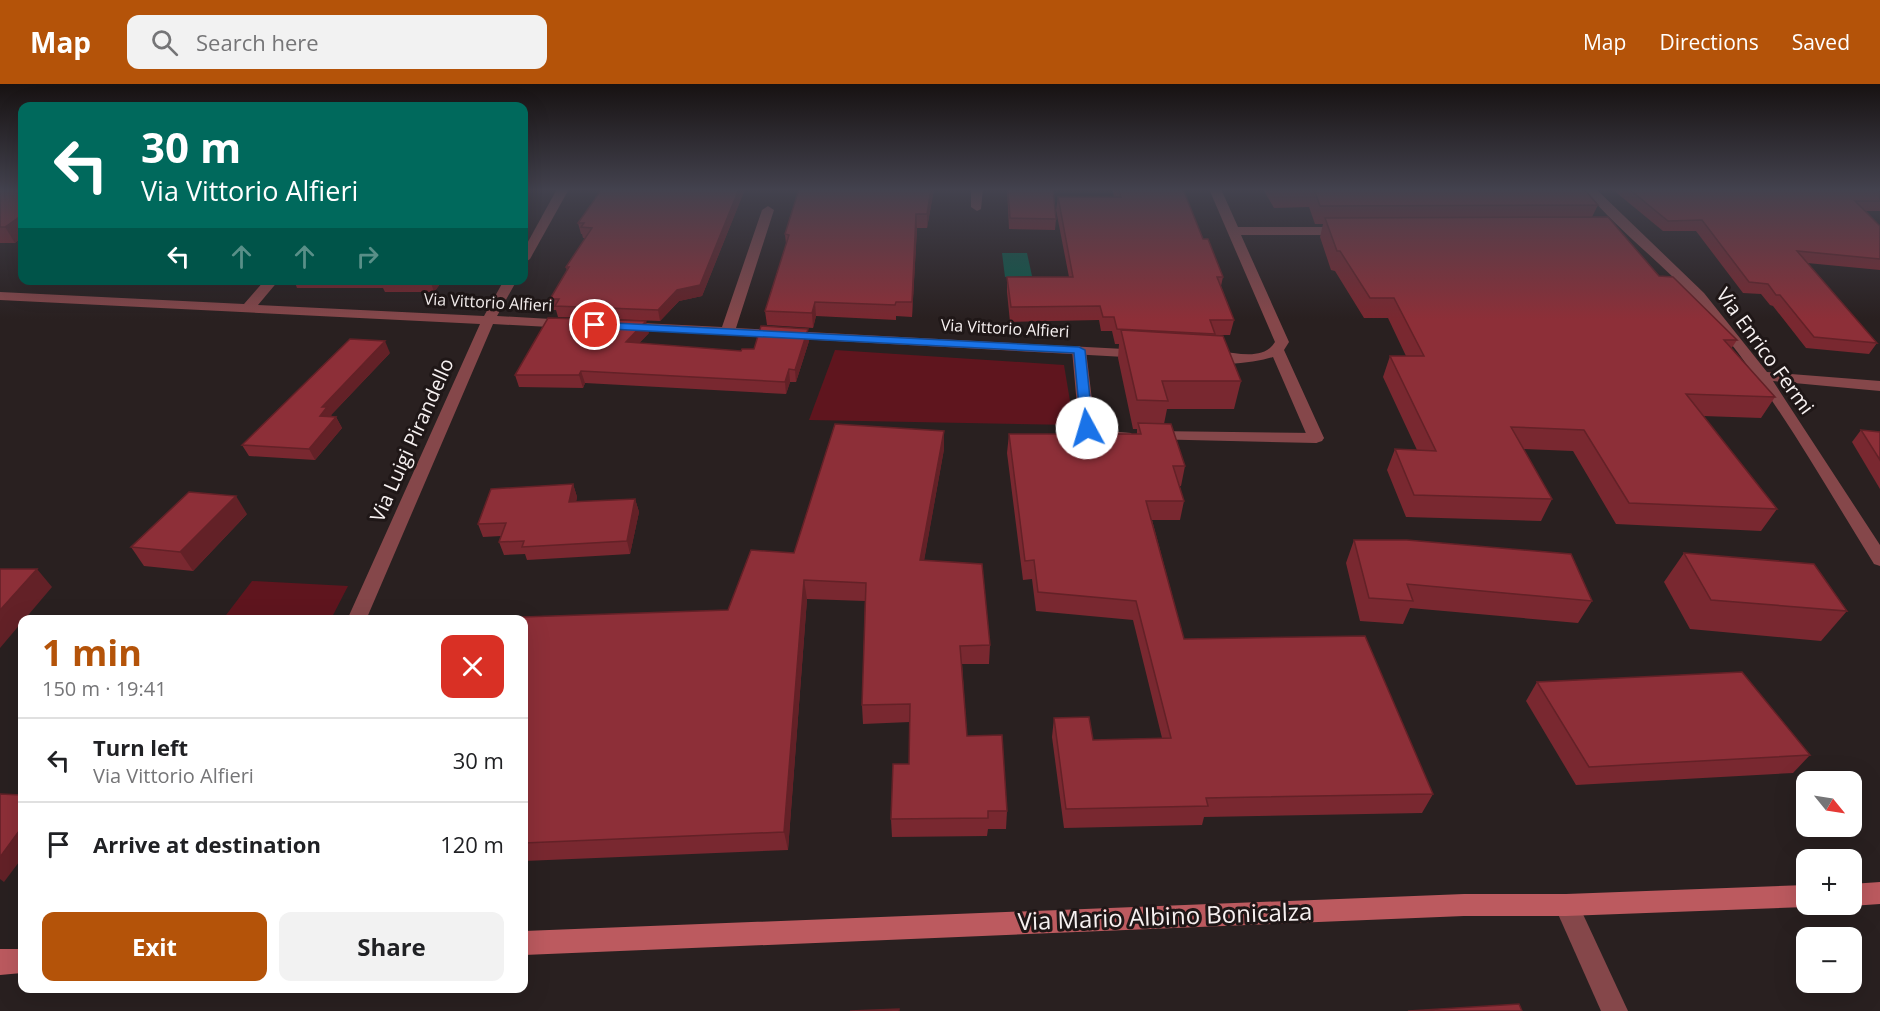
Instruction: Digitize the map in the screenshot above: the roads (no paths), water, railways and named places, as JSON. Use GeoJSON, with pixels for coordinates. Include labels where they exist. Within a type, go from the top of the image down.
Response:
{"type":"FeatureCollection","features":[{"type":"Feature","properties":{"kind":"main road"},"geometry":{"type":"LineString","coordinates":[[1862,894],[1880,893]]}},
{"type":"Feature","properties":{"kind":"main road","name":"Via Mario Albino Bonicalza"},"geometry":{"type":"LineString","coordinates":[[528,943],[1464,905],[1566,905],[1796,896]]}},
{"type":"Feature","properties":{"kind":"main road"},"geometry":{"type":"LineString","coordinates":[[0,962],[18,961]]}},
{"type":"Feature","properties":{"kind":"street"},"geometry":{"type":"LineString","coordinates":[[528,252],[539,232]]}},
{"type":"Feature","properties":{"kind":"street"},"geometry":{"type":"LineString","coordinates":[[728,330],[761,232]]}},
{"type":"Feature","properties":{"kind":"street"},"geometry":{"type":"LineString","coordinates":[[1193,356],[1249,359],[1265,357],[1277,350],[1281,342],[1235,232]]}},
{"type":"Feature","properties":{"kind":"street","name":"Via Enrico Fermi"},"geometry":{"type":"LineString","coordinates":[[1633,232],[1699,296],[1762,376],[1880,560]]}},
{"type":"Feature","properties":{"kind":"street"},"geometry":{"type":"LineString","coordinates":[[247,309],[269,285]]}},
{"type":"Feature","properties":{"kind":"street","name":"Via Luigi Pirandello"},"geometry":{"type":"LineString","coordinates":[[358,615],[489,321],[508,285]]}},
{"type":"Feature","properties":{"kind":"street","name":"Via Vittorio Alfieri"},"geometry":{"type":"LineString","coordinates":[[0,296],[588,325]]}},
{"type":"Feature","properties":{"kind":"street","name":"Via Vittorio Alfieri"},"geometry":{"type":"LineString","coordinates":[[611,326],[728,330],[1159,355]]}},
{"type":"Feature","properties":{"kind":"street"},"geometry":{"type":"LineString","coordinates":[[1079,350],[1087,428],[1094,433],[1107,436],[1316,438],[1277,350]]}},
{"type":"Feature","properties":{"kind":"street"},"geometry":{"type":"LineString","coordinates":[[1762,376],[1880,386]]}},
{"type":"Feature","properties":{"kind":"street"},"geometry":{"type":"LineString","coordinates":[[1566,905],[1615,1011]]}}]}
